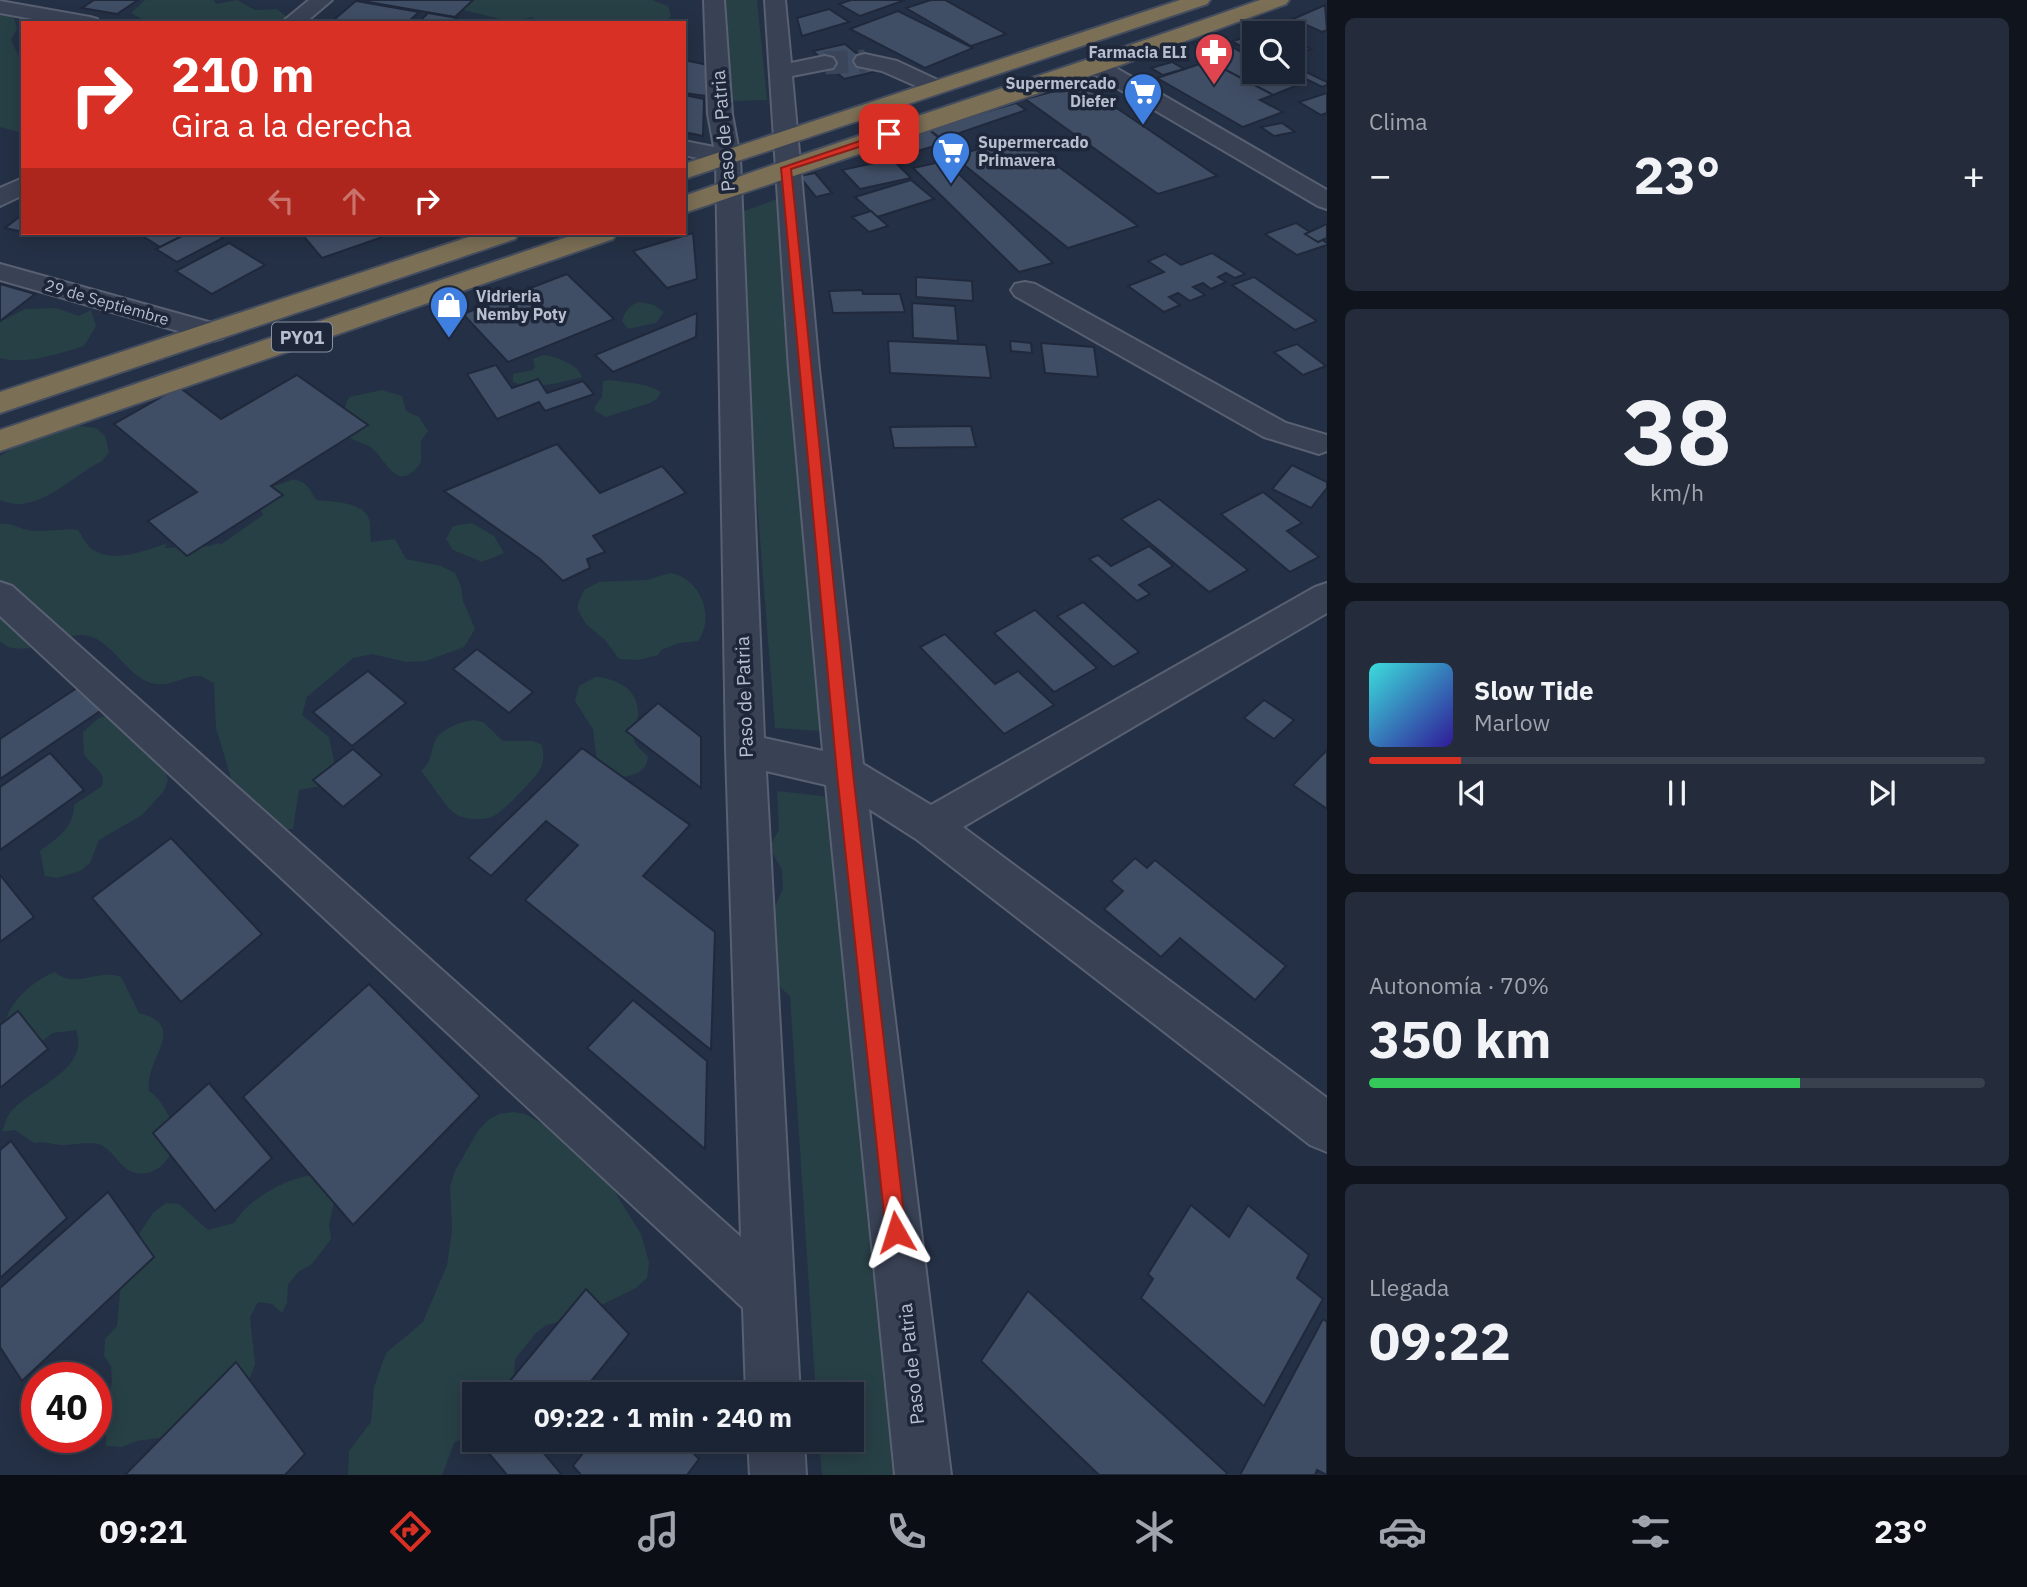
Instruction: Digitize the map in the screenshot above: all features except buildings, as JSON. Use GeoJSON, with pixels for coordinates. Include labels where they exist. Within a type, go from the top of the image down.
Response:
{"type":"FeatureCollection","features":[{"type":"Feature","properties":{"kind":"highway"},"geometry":{"type":"LineString","coordinates":[[785,154],[934,87],[1200,0]]}},
{"type":"Feature","properties":{"kind":"highway"},"geometry":{"type":"LineString","coordinates":[[686,204],[728,174],[785,154],[1096,66],[1279,0]]}},
{"type":"Feature","properties":{"kind":"highway"},"geometry":{"type":"LineString","coordinates":[[686,172],[728,174]]}},
{"type":"Feature","properties":{"kind":"highway","name":"PY01"},"geometry":{"type":"LineString","coordinates":[[0,403],[500,235]]}},
{"type":"Feature","properties":{"kind":"highway","name":"PY01"},"geometry":{"type":"LineString","coordinates":[[0,441],[598,235]]}},
{"type":"Feature","properties":{"kind":"street"},"geometry":{"type":"LineString","coordinates":[[294,21],[322,0]]}},
{"type":"Feature","properties":{"kind":"street","name":"Paso de Patria"},"geometry":{"type":"LineString","coordinates":[[713,0],[720,114],[728,174],[746,750],[772,1382]]}},
{"type":"Feature","properties":{"kind":"street","name":"Paso de Patria"},"geometry":{"type":"LineString","coordinates":[[775,0],[785,154],[845,773],[923,1475]]}},
{"type":"Feature","properties":{"kind":"street"},"geometry":{"type":"LineString","coordinates":[[5,5],[81,21]]}},
{"type":"Feature","properties":{"kind":"street"},"geometry":{"type":"LineString","coordinates":[[865,61],[889,66],[934,87]]}},
{"type":"Feature","properties":{"kind":"street"},"geometry":{"type":"LineString","coordinates":[[780,72],[825,63]]}},
{"type":"Feature","properties":{"kind":"street"},"geometry":{"type":"LineString","coordinates":[[1096,66],[1327,201]]}},
{"type":"Feature","properties":{"kind":"street"},"geometry":{"type":"LineString","coordinates":[[720,114],[732,124],[749,125],[772,121],[782,110]]}},
{"type":"Feature","properties":{"kind":"street"},"geometry":{"type":"LineString","coordinates":[[686,149],[728,174]]}},
{"type":"Feature","properties":{"kind":"street"},"geometry":{"type":"LineString","coordinates":[[0,198],[21,186]]}},
{"type":"Feature","properties":{"kind":"street","name":"29 de Septiembre"},"geometry":{"type":"LineString","coordinates":[[0,272],[213,332]]}},
{"type":"Feature","properties":{"kind":"street"},"geometry":{"type":"LineString","coordinates":[[1025,290],[1275,430],[1324,444]]}},
{"type":"Feature","properties":{"kind":"street"},"geometry":{"type":"LineString","coordinates":[[0,595],[767,1295]]}},
{"type":"Feature","properties":{"kind":"street"},"geometry":{"type":"LineString","coordinates":[[930,826],[1327,596]]}},
{"type":"Feature","properties":{"kind":"street"},"geometry":{"type":"LineString","coordinates":[[746,750],[845,773],[930,826],[1327,1128]]}},
{"type":"Feature","properties":{"kind":"street"},"geometry":{"type":"LineString","coordinates":[[777,1452],[778,1475]]}},
{"type":"Feature","properties":{"kind":"green space"},"geometry":{"type":"Polygon","coordinates":[[[145,0],[214,0],[216,4],[237,0],[255,10],[277,9],[287,17],[282,21],[145,21],[131,13],[145,0]]]}},
{"type":"Feature","properties":{"kind":"green space"},"geometry":{"type":"Polygon","coordinates":[[[469,0],[652,0],[668,6],[671,16],[666,21],[535,21],[532,17],[508,21],[456,8],[469,0]]]}},
{"type":"Feature","properties":{"kind":"green space"},"geometry":{"type":"Polygon","coordinates":[[[725,0],[757,0],[767,100],[733,101],[725,0]]]}},
{"type":"Feature","properties":{"kind":"green space"},"geometry":{"type":"Polygon","coordinates":[[[0,13],[14,18],[17,29],[11,40],[21,59],[21,132],[0,127],[0,13]]]}},
{"type":"Feature","properties":{"kind":"green space"},"geometry":{"type":"Polygon","coordinates":[[[777,199],[822,731],[775,728],[757,501],[750,495],[746,449],[752,447],[733,215],[777,199]]]}},
{"type":"Feature","properties":{"kind":"green space"},"geometry":{"type":"Polygon","coordinates":[[[639,302],[654,305],[664,312],[656,323],[628,329],[622,321],[623,318],[631,307],[639,302]]]}},
{"type":"Feature","properties":{"kind":"green space"},"geometry":{"type":"Polygon","coordinates":[[[56,308],[79,316],[91,310],[96,326],[84,346],[32,359],[0,358],[0,322],[25,309],[56,308]]]}},
{"type":"Feature","properties":{"kind":"green space"},"geometry":{"type":"Polygon","coordinates":[[[543,355],[566,362],[582,377],[538,386],[513,382],[513,374],[533,370],[533,359],[543,355]]]}},
{"type":"Feature","properties":{"kind":"green space"},"geometry":{"type":"Polygon","coordinates":[[[603,381],[644,385],[661,392],[657,399],[650,403],[606,417],[595,411],[595,406],[602,397],[603,381]]]}},
{"type":"Feature","properties":{"kind":"green space"},"geometry":{"type":"Polygon","coordinates":[[[382,390],[402,396],[406,411],[419,417],[428,431],[421,441],[421,462],[407,476],[395,473],[371,447],[345,434],[343,412],[349,397],[382,390]]]}},
{"type":"Feature","properties":{"kind":"green space"},"geometry":{"type":"Polygon","coordinates":[[[79,426],[96,428],[105,436],[109,452],[102,461],[41,499],[14,504],[0,500],[0,456],[32,438],[79,426]]]}},
{"type":"Feature","properties":{"kind":"green space"},"geometry":{"type":"Polygon","coordinates":[[[292,480],[304,483],[316,500],[349,504],[363,511],[368,516],[371,542],[395,539],[406,559],[441,566],[455,573],[475,629],[464,647],[426,661],[406,662],[372,654],[353,658],[307,697],[302,715],[329,737],[336,770],[320,786],[299,790],[293,829],[271,829],[234,788],[216,728],[214,683],[200,676],[193,676],[166,684],[151,683],[135,674],[100,641],[83,635],[18,649],[8,647],[0,641],[0,524],[33,531],[78,530],[92,550],[112,556],[131,554],[166,544],[165,548],[220,545],[263,515],[256,499],[275,486],[292,480]]]}},
{"type":"Feature","properties":{"kind":"green space"},"geometry":{"type":"Polygon","coordinates":[[[472,523],[494,536],[504,553],[482,562],[453,550],[446,539],[453,526],[472,523]]]}},
{"type":"Feature","properties":{"kind":"green space"},"geometry":{"type":"Polygon","coordinates":[[[670,573],[690,582],[702,600],[705,621],[698,641],[679,643],[661,650],[658,655],[638,660],[619,659],[605,640],[586,624],[578,610],[584,590],[599,582],[647,580],[670,573]]]}},
{"type":"Feature","properties":{"kind":"green space"},"geometry":{"type":"Polygon","coordinates":[[[595,677],[618,682],[630,691],[637,704],[634,740],[648,757],[642,770],[635,774],[620,778],[597,762],[593,729],[575,701],[579,686],[595,677]]]}},
{"type":"Feature","properties":{"kind":"green space"},"geometry":{"type":"Polygon","coordinates":[[[120,713],[159,749],[168,781],[164,791],[142,815],[99,840],[90,863],[80,871],[57,878],[45,876],[40,851],[68,826],[74,805],[102,786],[100,772],[84,754],[83,732],[99,718],[120,713]]]}},
{"type":"Feature","properties":{"kind":"green space"},"geometry":{"type":"Polygon","coordinates":[[[473,720],[483,722],[503,741],[533,741],[542,745],[543,752],[541,768],[530,782],[502,810],[484,819],[467,818],[454,813],[421,771],[429,761],[435,741],[441,733],[457,724],[473,720]]]}},
{"type":"Feature","properties":{"kind":"green space"},"geometry":{"type":"Polygon","coordinates":[[[777,791],[831,797],[895,1475],[822,1475],[820,1452],[864,1452],[864,1382],[815,1382],[790,996],[781,988],[773,969],[771,915],[783,889],[782,870],[771,850],[779,830],[777,791]]]}},
{"type":"Feature","properties":{"kind":"green space"},"geometry":{"type":"Polygon","coordinates":[[[55,972],[70,979],[103,975],[121,977],[139,1013],[154,1019],[161,1026],[163,1035],[149,1079],[149,1091],[164,1107],[175,1135],[167,1160],[153,1171],[130,1171],[98,1144],[34,1143],[15,1130],[2,1132],[8,1116],[17,1106],[66,1069],[74,1058],[78,1045],[76,1030],[53,1033],[30,1050],[5,1024],[17,1000],[39,980],[55,972]]]}},
{"type":"Feature","properties":{"kind":"green space"},"geometry":{"type":"Polygon","coordinates":[[[499,1114],[525,1114],[580,1145],[605,1176],[641,1234],[649,1262],[647,1278],[636,1288],[573,1319],[546,1325],[515,1359],[514,1382],[462,1382],[462,1438],[454,1443],[442,1475],[348,1475],[349,1451],[371,1422],[374,1387],[386,1353],[423,1322],[447,1265],[452,1231],[450,1187],[455,1171],[478,1131],[488,1120],[499,1114]]]}},
{"type":"Feature","properties":{"kind":"green space"},"geometry":{"type":"Polygon","coordinates":[[[322,1173],[335,1197],[329,1225],[331,1239],[312,1264],[298,1272],[288,1285],[287,1303],[282,1313],[272,1304],[258,1302],[250,1317],[255,1364],[249,1380],[166,1437],[137,1441],[121,1447],[112,1446],[112,1362],[108,1362],[104,1356],[105,1339],[117,1326],[121,1282],[135,1240],[153,1213],[166,1203],[179,1204],[208,1230],[234,1223],[261,1196],[284,1183],[322,1173]]]}},
{"type":"Feature","properties":{"kind":"tunnel"},"geometry":{"type":"LineString","coordinates":[[825,63],[865,61]]}},
{"type":"Feature","properties":{"kind":"place","name":"Farmacia ELI"},"geometry":{"type":"Point","coordinates":[1214,86]}},
{"type":"Feature","properties":{"kind":"place","name":"Supermercado Diefer"},"geometry":{"type":"Point","coordinates":[1143,126]}},
{"type":"Feature","properties":{"kind":"place","name":"Supermercado Primavera"},"geometry":{"type":"Point","coordinates":[951,185]}},
{"type":"Feature","properties":{"kind":"place","name":"Vidrieria Nemby Poty"},"geometry":{"type":"Point","coordinates":[449,339]}},
{"type":"Feature","properties":{"kind":"route"},"geometry":{"type":"LineString","coordinates":[[889,134],[786,168],[845,773],[896,1232]]}}]}
